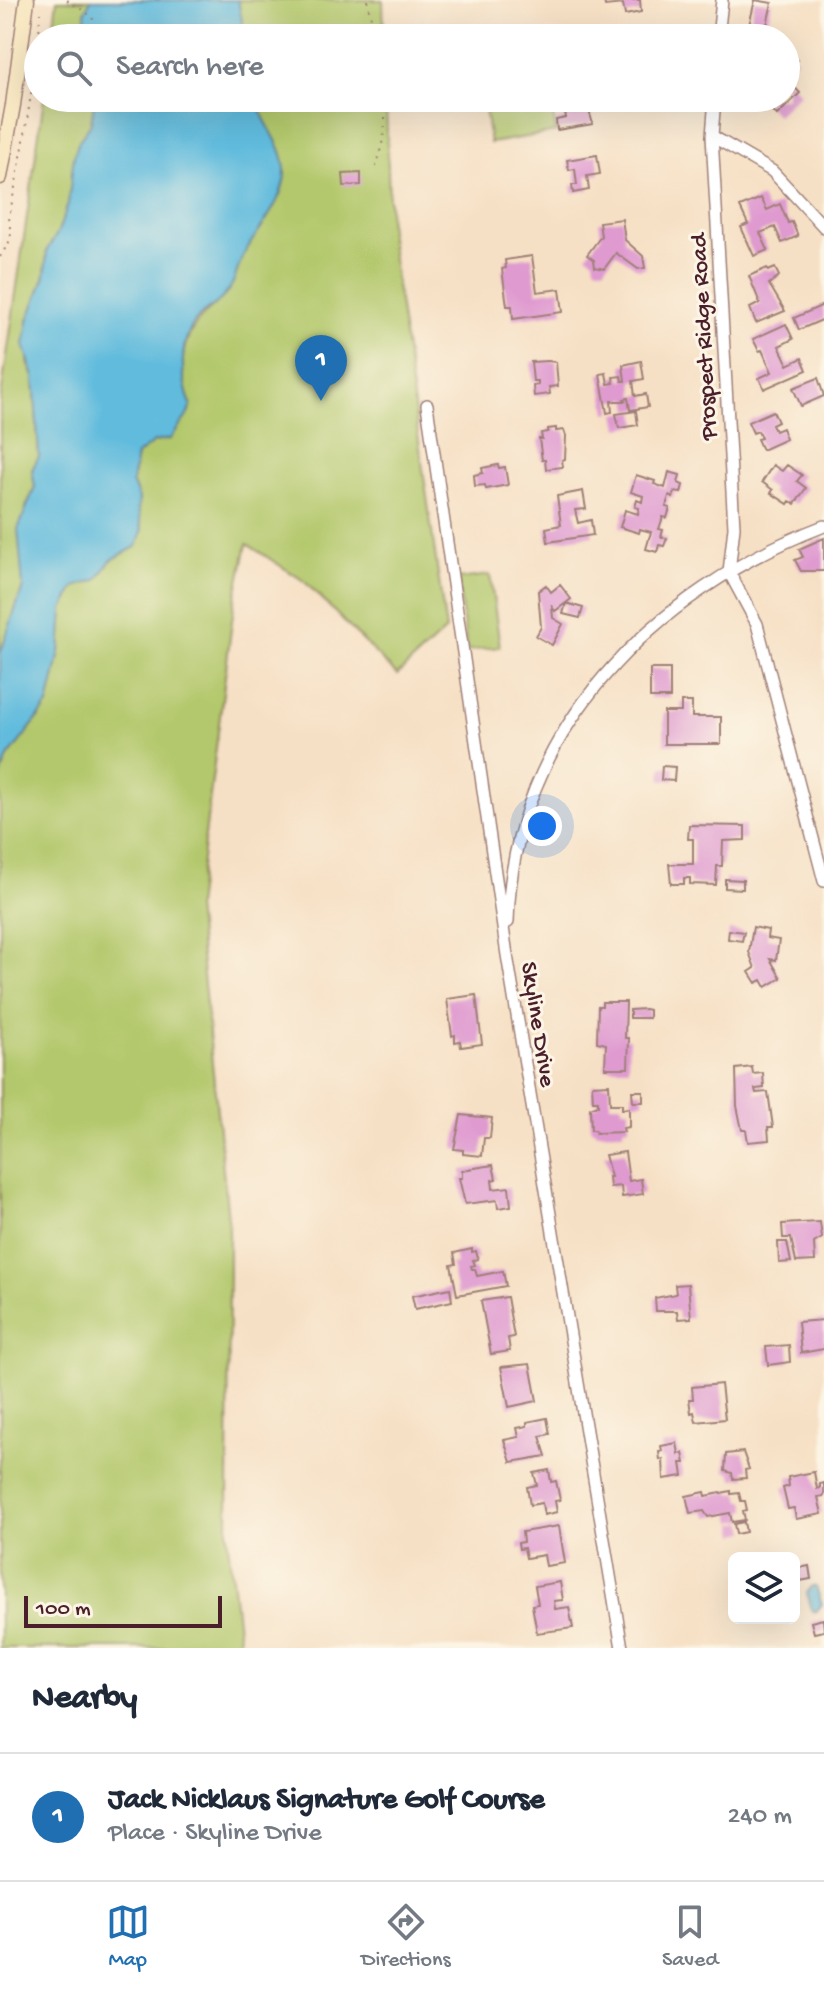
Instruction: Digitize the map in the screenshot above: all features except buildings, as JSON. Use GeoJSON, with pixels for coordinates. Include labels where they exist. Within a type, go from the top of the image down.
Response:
{"type":"FeatureCollection","features":[{"type":"Feature","properties":{"kind":"main road"},"geometry":{"type":"LineString","coordinates":[[0,177],[27,0]]}},
{"type":"Feature","properties":{"kind":"street"},"geometry":{"type":"LineString","coordinates":[[719,24],[722,0]]}},
{"type":"Feature","properties":{"kind":"street","name":"Prospect Ridge Road"},"geometry":{"type":"LineString","coordinates":[[714,112],[712,136],[734,527],[729,572]]}},
{"type":"Feature","properties":{"kind":"street"},"geometry":{"type":"LineString","coordinates":[[712,136],[772,171],[824,227]]}},
{"type":"Feature","properties":{"kind":"street","name":"Skyline Drive"},"geometry":{"type":"LineString","coordinates":[[427,405],[507,955],[622,1648]]}},
{"type":"Feature","properties":{"kind":"street"},"geometry":{"type":"LineString","coordinates":[[507,955],[511,881],[517,843],[529,805],[564,727],[624,652],[678,606],[759,554],[824,526]]}},
{"type":"Feature","properties":{"kind":"street"},"geometry":{"type":"LineString","coordinates":[[729,572],[757,624],[824,881]]}},
{"type":"Feature","properties":{"kind":"path"},"geometry":{"type":"LineString","coordinates":[[67,0],[93,17],[92,24]]}},
{"type":"Feature","properties":{"kind":"path"},"geometry":{"type":"LineString","coordinates":[[367,0],[371,24]]}},
{"type":"Feature","properties":{"kind":"path"},"geometry":{"type":"LineString","coordinates":[[40,13],[40,24]]}},
{"type":"Feature","properties":{"kind":"path"},"geometry":{"type":"LineString","coordinates":[[0,257],[11,239],[9,217],[28,112]]}},
{"type":"Feature","properties":{"kind":"path"},"geometry":{"type":"LineString","coordinates":[[376,167],[386,124],[385,112]]}},
{"type":"Feature","properties":{"kind":"green space"},"geometry":{"type":"Polygon","coordinates":[[[57,0],[383,0],[384,24],[54,24],[57,0]]]}},
{"type":"Feature","properties":{"kind":"green space"},"geometry":{"type":"Polygon","coordinates":[[[42,112],[386,112],[390,238],[446,630],[397,675],[304,581],[247,544],[234,605],[196,907],[229,1228],[228,1543],[240,1648],[0,1648],[0,778],[8,757],[48,705],[60,652],[63,608],[75,587],[97,580],[111,560],[137,546],[142,531],[139,499],[132,482],[137,455],[154,442],[170,439],[191,405],[183,377],[184,351],[194,328],[213,307],[47,250],[45,275],[28,321],[28,362],[34,377],[39,457],[32,470],[35,487],[26,507],[23,587],[0,654],[0,404],[42,112]]]}},
{"type":"Feature","properties":{"kind":"green space"},"geometry":{"type":"Polygon","coordinates":[[[485,112],[552,112],[556,132],[490,143],[485,112]]]}},
{"type":"Feature","properties":{"kind":"green space"},"geometry":{"type":"Polygon","coordinates":[[[490,575],[500,647],[467,651],[458,579],[490,575]]]}},
{"type":"Feature","properties":{"kind":"water"},"geometry":{"type":"Polygon","coordinates":[[[91,0],[238,0],[242,24],[85,24],[85,11],[91,0]]]}},
{"type":"Feature","properties":{"kind":"water"},"geometry":{"type":"Polygon","coordinates":[[[93,112],[261,112],[281,152],[284,183],[275,204],[242,258],[228,292],[203,313],[189,333],[183,357],[191,405],[187,416],[170,439],[154,442],[137,455],[132,482],[139,499],[142,531],[137,546],[111,560],[97,580],[75,587],[63,609],[60,652],[48,705],[8,757],[0,778],[0,654],[23,587],[18,529],[35,487],[32,470],[39,456],[34,377],[24,345],[28,321],[45,276],[47,250],[58,232],[68,204],[74,155],[91,123],[93,112]]]}},
{"type":"Feature","properties":{"kind":"water"},"geometry":{"type":"Polygon","coordinates":[[[812,1586],[816,1587],[822,1604],[816,1612],[812,1610],[807,1593],[812,1586]]]}},
{"type":"Feature","properties":{"kind":"place","name":"Jack Nicklaus Signature Golf Course"},"geometry":{"type":"Point","coordinates":[321,401]}}]}
